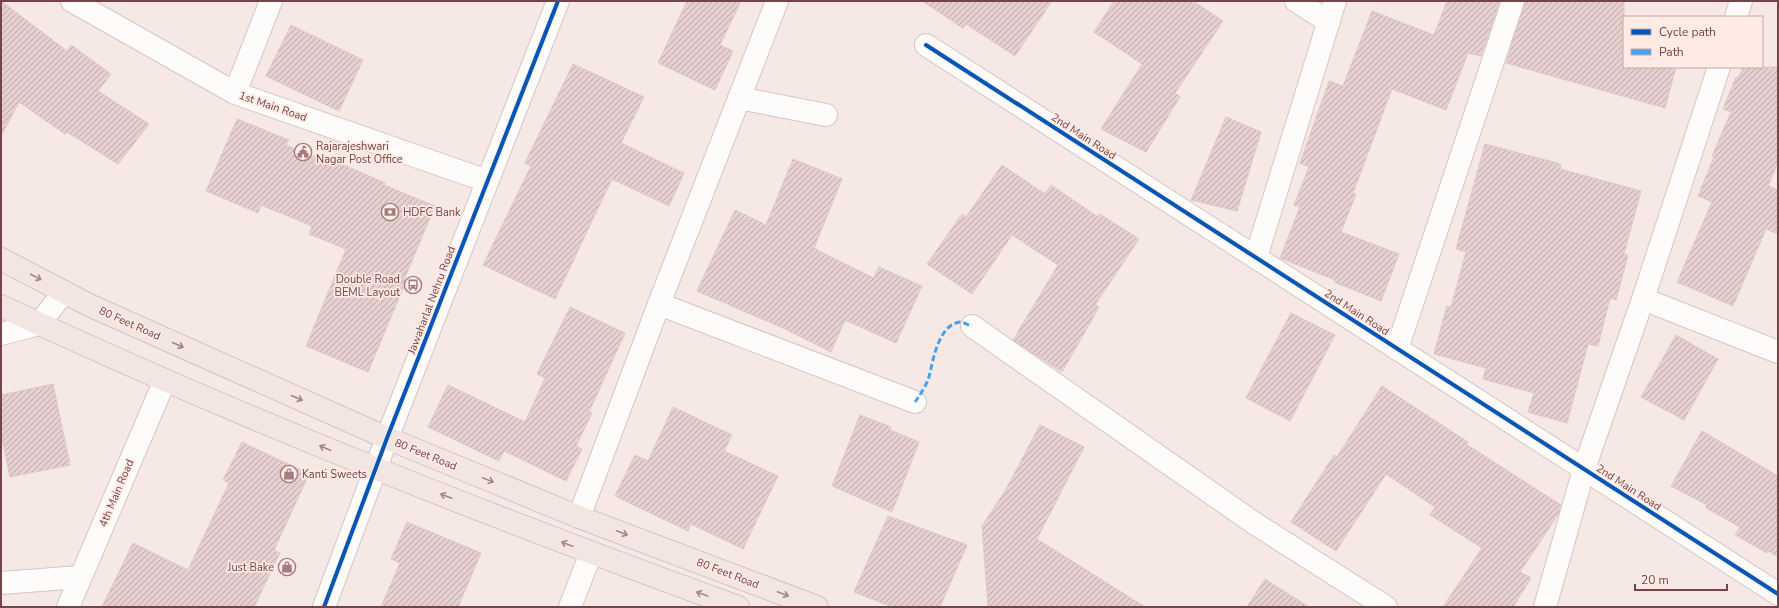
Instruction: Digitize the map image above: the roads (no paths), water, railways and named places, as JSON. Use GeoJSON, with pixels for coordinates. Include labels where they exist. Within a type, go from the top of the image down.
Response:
{"type":"FeatureCollection","features":[{"type":"Feature","properties":{"kind":"main road","name":"80 Feet Road"},"geometry":{"type":"LineString","coordinates":[[1,259],[88,305],[387,438],[579,517],[817,607]]}},
{"type":"Feature","properties":{"kind":"main road"},"geometry":{"type":"LineString","coordinates":[[1,306],[165,380],[376,470],[591,553],[738,607]]}},
{"type":"Feature","properties":{"kind":"street","name":"1st Main Road"},"geometry":{"type":"LineString","coordinates":[[72,1],[235,93],[487,182]]}},
{"type":"Feature","properties":{"kind":"street"},"geometry":{"type":"LineString","coordinates":[[235,93],[271,1]]}},
{"type":"Feature","properties":{"kind":"street","name":"Jawaharlal Nehru Road"},"geometry":{"type":"LineString","coordinates":[[324,607],[387,438],[558,1]]}},
{"type":"Feature","properties":{"kind":"street"},"geometry":{"type":"LineString","coordinates":[[579,517],[659,304],[777,1]]}},
{"type":"Feature","properties":{"kind":"street"},"geometry":{"type":"LineString","coordinates":[[1296,1],[1329,22]]}},
{"type":"Feature","properties":{"kind":"street"},"geometry":{"type":"LineString","coordinates":[[1256,257],[1335,1]]}},
{"type":"Feature","properties":{"kind":"street"},"geometry":{"type":"LineString","coordinates":[[1397,349],[1514,1]]}},
{"type":"Feature","properties":{"kind":"street"},"geometry":{"type":"LineString","coordinates":[[1736,16],[1741,1]]}},
{"type":"Feature","properties":{"kind":"street","name":"2nd Main Road"},"geometry":{"type":"LineString","coordinates":[[926,45],[1778,594]]}},
{"type":"Feature","properties":{"kind":"street"},"geometry":{"type":"LineString","coordinates":[[1545,607],[1584,469],[1643,299],[1719,68]]}},
{"type":"Feature","properties":{"kind":"street"},"geometry":{"type":"LineString","coordinates":[[739,98],[826,115]]}},
{"type":"Feature","properties":{"kind":"street"},"geometry":{"type":"LineString","coordinates":[[1,334],[38,324],[64,292]]}},
{"type":"Feature","properties":{"kind":"street"},"geometry":{"type":"LineString","coordinates":[[1643,299],[1778,352]]}},
{"type":"Feature","properties":{"kind":"street"},"geometry":{"type":"LineString","coordinates":[[659,304],[915,402]]}},
{"type":"Feature","properties":{"kind":"street"},"geometry":{"type":"LineString","coordinates":[[972,326],[1254,523],[1386,607]]}},
{"type":"Feature","properties":{"kind":"street","name":"4th Main Road"},"geometry":{"type":"LineString","coordinates":[[68,607],[165,380]]}},
{"type":"Feature","properties":{"kind":"street"},"geometry":{"type":"LineString","coordinates":[[570,607],[591,553]]}},
{"type":"Feature","properties":{"kind":"street"},"geometry":{"type":"LineString","coordinates":[[1,583],[80,577]]}},
{"type":"Feature","properties":{"kind":"place","name":"Rajarajeshwari Nagar Post Office"},"geometry":{"type":"Point","coordinates":[303,152]}},
{"type":"Feature","properties":{"kind":"place","name":"HDFC Bank"},"geometry":{"type":"Point","coordinates":[390,212]}},
{"type":"Feature","properties":{"kind":"place","name":"Double Road BEML Layout"},"geometry":{"type":"Point","coordinates":[413,285]}},
{"type":"Feature","properties":{"kind":"place","name":"Kanti Sweets"},"geometry":{"type":"Point","coordinates":[289,474]}},
{"type":"Feature","properties":{"kind":"place","name":"Just Bake"},"geometry":{"type":"Point","coordinates":[287,567]}}]}
